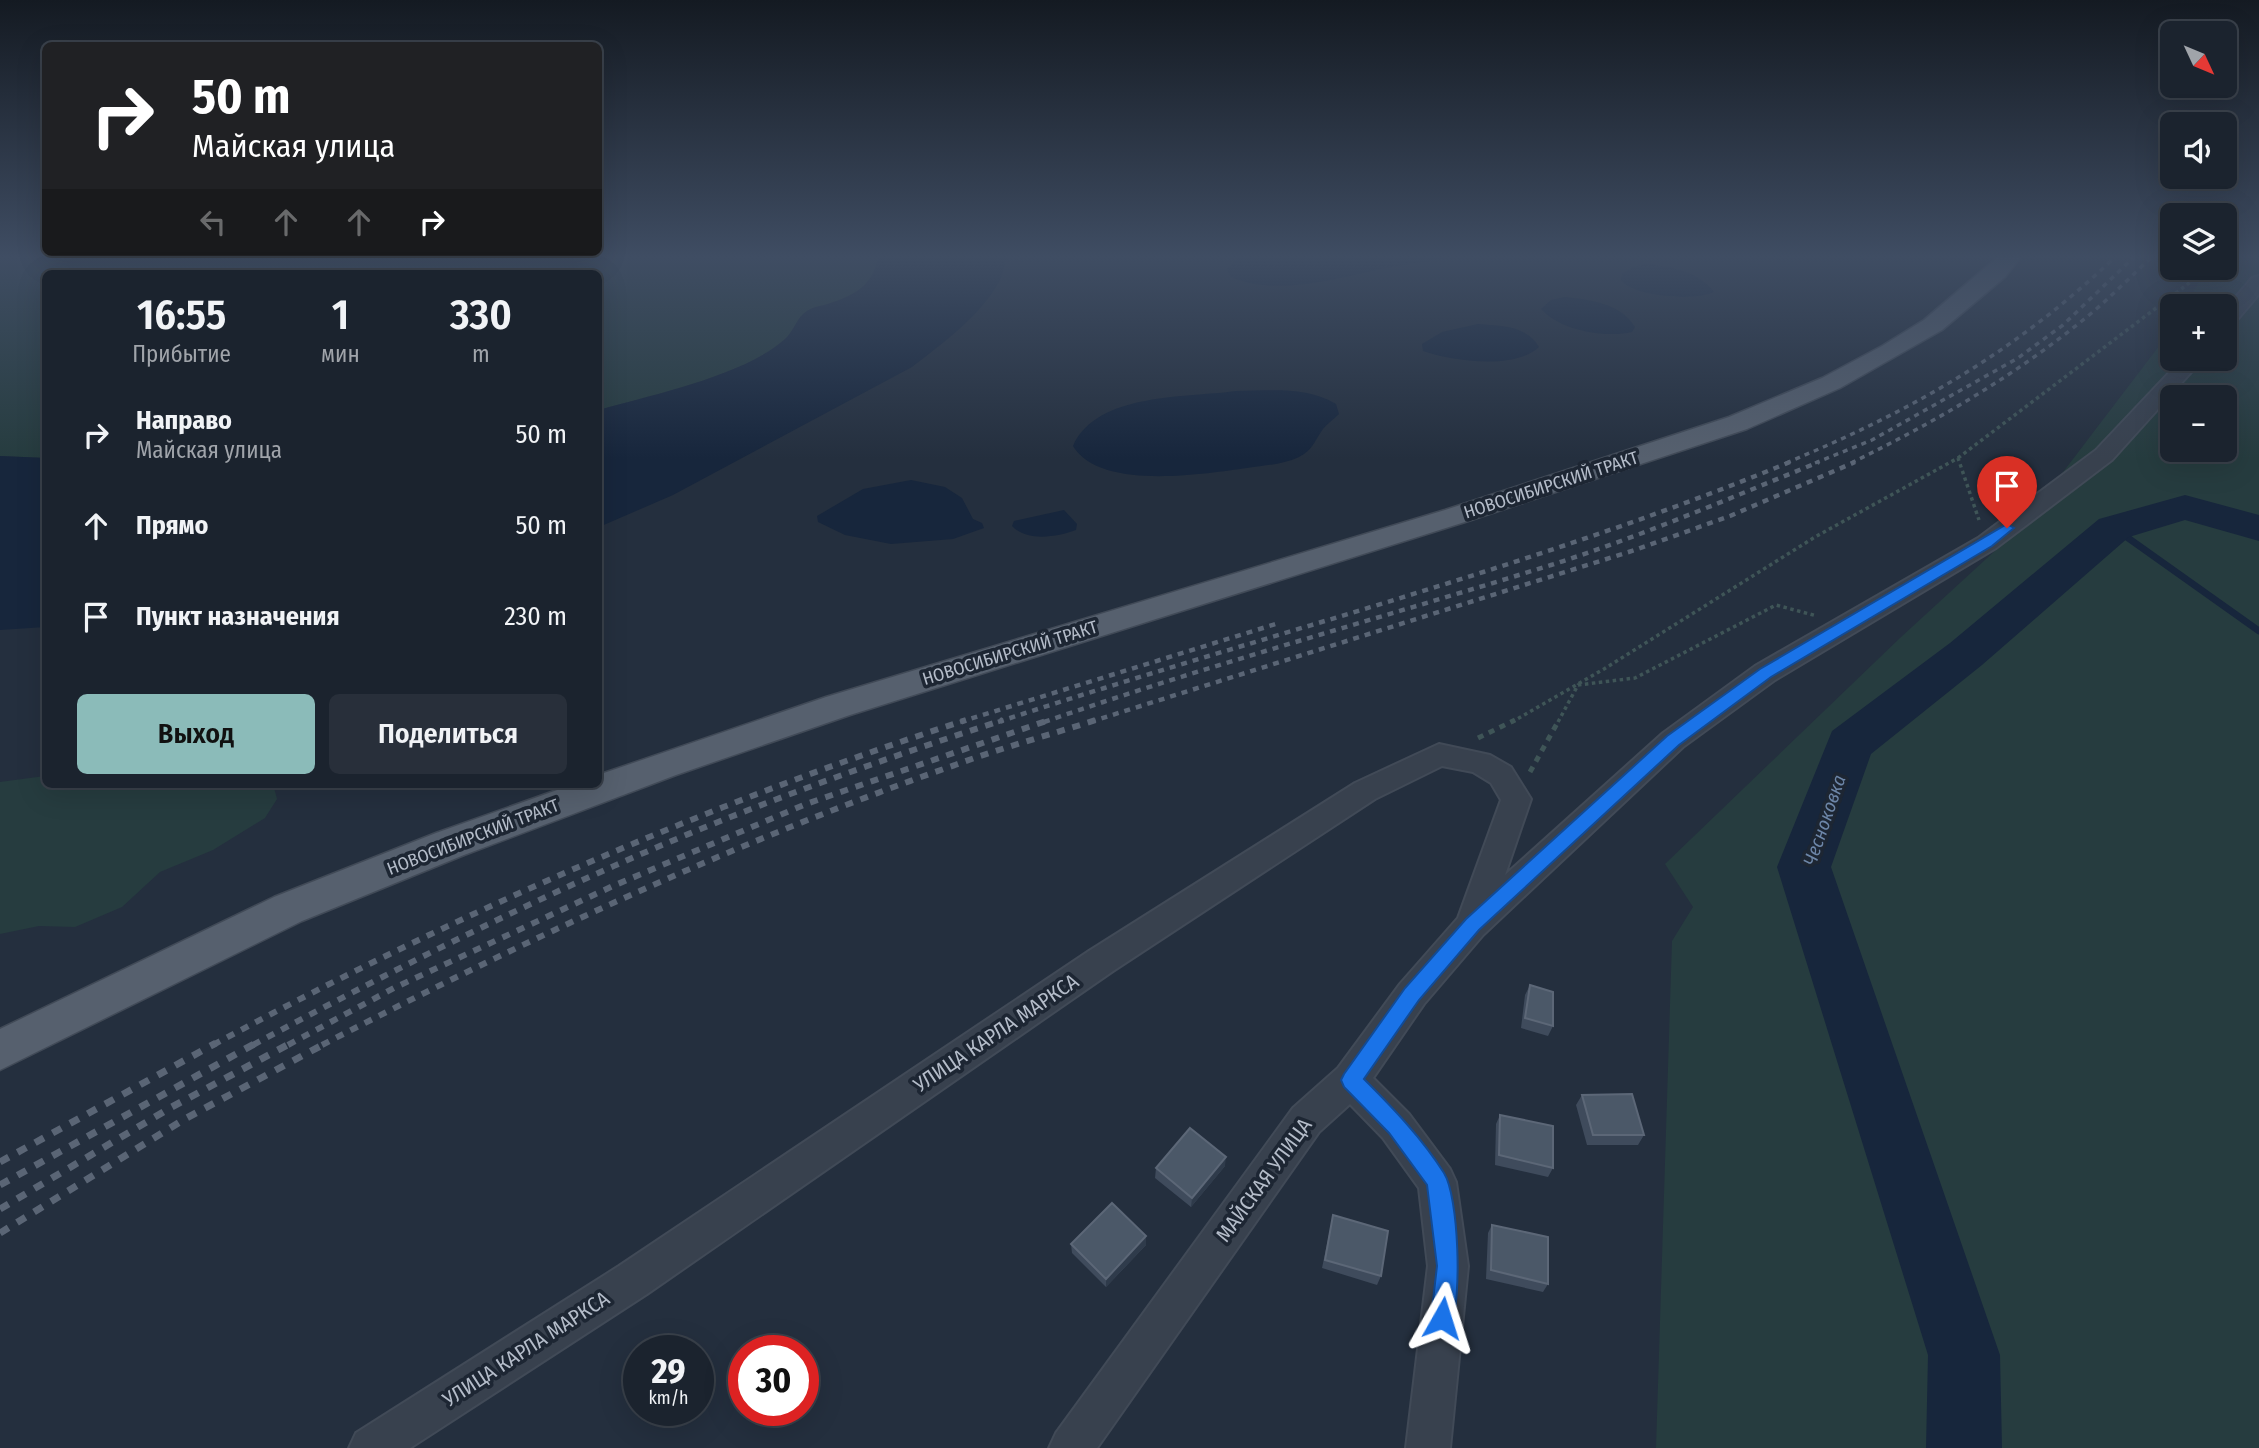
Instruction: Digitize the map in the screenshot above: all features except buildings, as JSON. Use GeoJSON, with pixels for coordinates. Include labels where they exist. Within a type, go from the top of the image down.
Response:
{"type":"FeatureCollection","features":[{"type":"Feature","properties":{"kind":"main road","name":"НОВОСИБИРСКИЙ ТРАКТ"},"geometry":{"type":"LineString","coordinates":[[0,1051],[288,909],[450,844],[663,766],[838,706],[1455,516],[1738,423],[1831,383],[1891,351],[1933,324]]}},
{"type":"Feature","properties":{"kind":"street","name":"МАЙСКАЯ УЛИЦА"},"geometry":{"type":"LineString","coordinates":[[1071,1448],[1306,1119],[1351,1080],[1412,994],[1472,925],[1673,740],[1765,673],[1987,543],[2104,455],[2182,371]]}},
{"type":"Feature","properties":{"kind":"street"},"geometry":{"type":"LineString","coordinates":[[1439,755],[1480,763],[1491,769],[1501,775],[1516,799],[1472,925]]}},
{"type":"Feature","properties":{"kind":"street","name":"УЛИЦА КАРЛА МАРКСА"},"geometry":{"type":"LineString","coordinates":[[372,1448],[633,1280],[1124,947],[1365,792],[1439,755]]}},
{"type":"Feature","properties":{"kind":"street"},"geometry":{"type":"LineString","coordinates":[[1351,1080],[1396,1126],[1437,1182],[1448,1266],[1428,1448]]}},
{"type":"Feature","properties":{"kind":"path"},"geometry":{"type":"LineString","coordinates":[[1439,755],[1521,718],[1845,517],[1958,458],[2138,324]]}},
{"type":"Feature","properties":{"kind":"path"},"geometry":{"type":"LineString","coordinates":[[1958,458],[1987,543]]}},
{"type":"Feature","properties":{"kind":"path"},"geometry":{"type":"LineString","coordinates":[[1577,685],[1635,678],[1776,605],[1849,624]]}},
{"type":"Feature","properties":{"kind":"path"},"geometry":{"type":"LineString","coordinates":[[1516,799],[1577,685]]}},
{"type":"Feature","properties":{"kind":"green space"},"geometry":{"type":"Polygon","coordinates":[[[0,324],[42,324],[42,458],[0,456],[0,324]]]}},
{"type":"Feature","properties":{"kind":"green space"},"geometry":{"type":"Polygon","coordinates":[[[602,324],[796,324],[784,340],[766,353],[721,374],[602,409],[602,324]]]}},
{"type":"Feature","properties":{"kind":"green space"},"geometry":{"type":"Polygon","coordinates":[[[2237,324],[2259,324],[2259,1448],[1656,1448],[1672,941],[1693,907],[1665,864],[1900,638],[2022,526],[2160,345],[2160,371],[2237,371],[2237,324]]]}},
{"type":"Feature","properties":{"kind":"green space"},"geometry":{"type":"Polygon","coordinates":[[[42,776],[42,788],[274,788],[277,799],[265,818],[213,850],[160,872],[122,907],[75,927],[39,926],[0,934],[0,782],[42,776]]]}},
{"type":"Feature","properties":{"kind":"water"},"geometry":{"type":"Polygon","coordinates":[[[796,324],[965,324],[912,367],[673,495],[602,526],[602,409],[721,374],[766,353],[787,337],[796,324]]]}},
{"type":"Feature","properties":{"kind":"water"},"geometry":{"type":"Polygon","coordinates":[[[1478,324],[1504,326],[1520,331],[1527,334],[1539,347],[1515,359],[1499,361],[1450,358],[1423,351],[1422,344],[1442,332],[1478,324]]]}},
{"type":"Feature","properties":{"kind":"water"},"geometry":{"type":"Polygon","coordinates":[[[1561,324],[1632,324],[1635,327],[1632,332],[1621,334],[1571,328],[1561,324]]]}},
{"type":"Feature","properties":{"kind":"water"},"geometry":{"type":"Polygon","coordinates":[[[1236,391],[1312,394],[1336,404],[1339,414],[1323,429],[1311,448],[1299,457],[1286,462],[1205,473],[1180,476],[1128,474],[1105,469],[1086,460],[1073,446],[1085,428],[1122,407],[1169,397],[1236,391]]]}},
{"type":"Feature","properties":{"kind":"water"},"geometry":{"type":"Polygon","coordinates":[[[0,456],[42,458],[42,627],[0,630],[0,456]]]}},
{"type":"Feature","properties":{"kind":"water"},"geometry":{"type":"Polygon","coordinates":[[[911,480],[945,487],[962,498],[973,519],[982,523],[984,528],[953,539],[891,544],[845,535],[818,522],[817,516],[863,489],[911,480]]]}},
{"type":"Feature","properties":{"kind":"water"},"geometry":{"type":"Polygon","coordinates":[[[1064,510],[1077,524],[1076,530],[1042,537],[1026,534],[1012,526],[1014,521],[1064,510]]]}},
{"type":"Feature","properties":{"kind":"waterway","name":"Чесноковка"},"geometry":{"type":"LineString","coordinates":[[1964,1448],[1964,1355],[1804,867],[1850,744],[1966,654],[2114,528],[2185,507],[2259,528]]}},
{"type":"Feature","properties":{"kind":"waterway"},"geometry":{"type":"LineString","coordinates":[[2114,528],[2259,631]]}},
{"type":"Feature","properties":{"kind":"railway"},"geometry":{"type":"LineString","coordinates":[[1786,463],[1920,400],[2001,350],[2037,324]]}},
{"type":"Feature","properties":{"kind":"railway"},"geometry":{"type":"LineString","coordinates":[[1815,463],[1872,440],[2018,358],[2064,324]]}},
{"type":"Feature","properties":{"kind":"railway"},"geometry":{"type":"LineString","coordinates":[[1851,463],[1940,417],[1997,382],[2078,324]]}},
{"type":"Feature","properties":{"kind":"railway"},"geometry":{"type":"LineString","coordinates":[[998,722],[1496,568],[1693,500],[1790,462]]}},
{"type":"Feature","properties":{"kind":"railway"},"geometry":{"type":"LineString","coordinates":[[1044,722],[1170,680],[1585,554],[1819,462]]}},
{"type":"Feature","properties":{"kind":"railway"},"geometry":{"type":"LineString","coordinates":[[1090,722],[1635,550],[1730,516],[1855,462]]}},
{"type":"Feature","properties":{"kind":"railway"},"geometry":{"type":"LineString","coordinates":[[961,722],[1279,623]]}},
{"type":"Feature","properties":{"kind":"railway"},"geometry":{"type":"LineString","coordinates":[[961,722],[966,720]]}},
{"type":"Feature","properties":{"kind":"railway"},"geometry":{"type":"LineString","coordinates":[[253,1045],[475,930],[645,852],[815,785],[1003,720]]}},
{"type":"Feature","properties":{"kind":"railway"},"geometry":{"type":"LineString","coordinates":[[288,1045],[394,988],[613,886],[806,804],[1049,720]]}},
{"type":"Feature","properties":{"kind":"railway"},"geometry":{"type":"LineString","coordinates":[[322,1045],[477,967],[713,859],[874,795],[990,753],[1096,720]]}},
{"type":"Feature","properties":{"kind":"railway"},"geometry":{"type":"LineString","coordinates":[[213,1045],[396,951],[582,865],[772,788],[961,722]]}},
{"type":"Feature","properties":{"kind":"railway"},"geometry":{"type":"LineString","coordinates":[[0,1162],[216,1043]]}},
{"type":"Feature","properties":{"kind":"railway"},"geometry":{"type":"LineString","coordinates":[[0,1185],[256,1043]]}},
{"type":"Feature","properties":{"kind":"railway"},"geometry":{"type":"LineString","coordinates":[[0,1209],[170,1108],[291,1043]]}},
{"type":"Feature","properties":{"kind":"railway"},"geometry":{"type":"LineString","coordinates":[[0,1233],[183,1120],[326,1043]]}},
{"type":"Feature","properties":{"kind":"route"},"geometry":{"type":"LineString","coordinates":[[1442,1318],[1448,1266],[1437,1182],[1396,1126],[1351,1080],[1412,994],[1472,925],[1673,740],[1765,673],[1987,543],[2007,528]]}}]}
